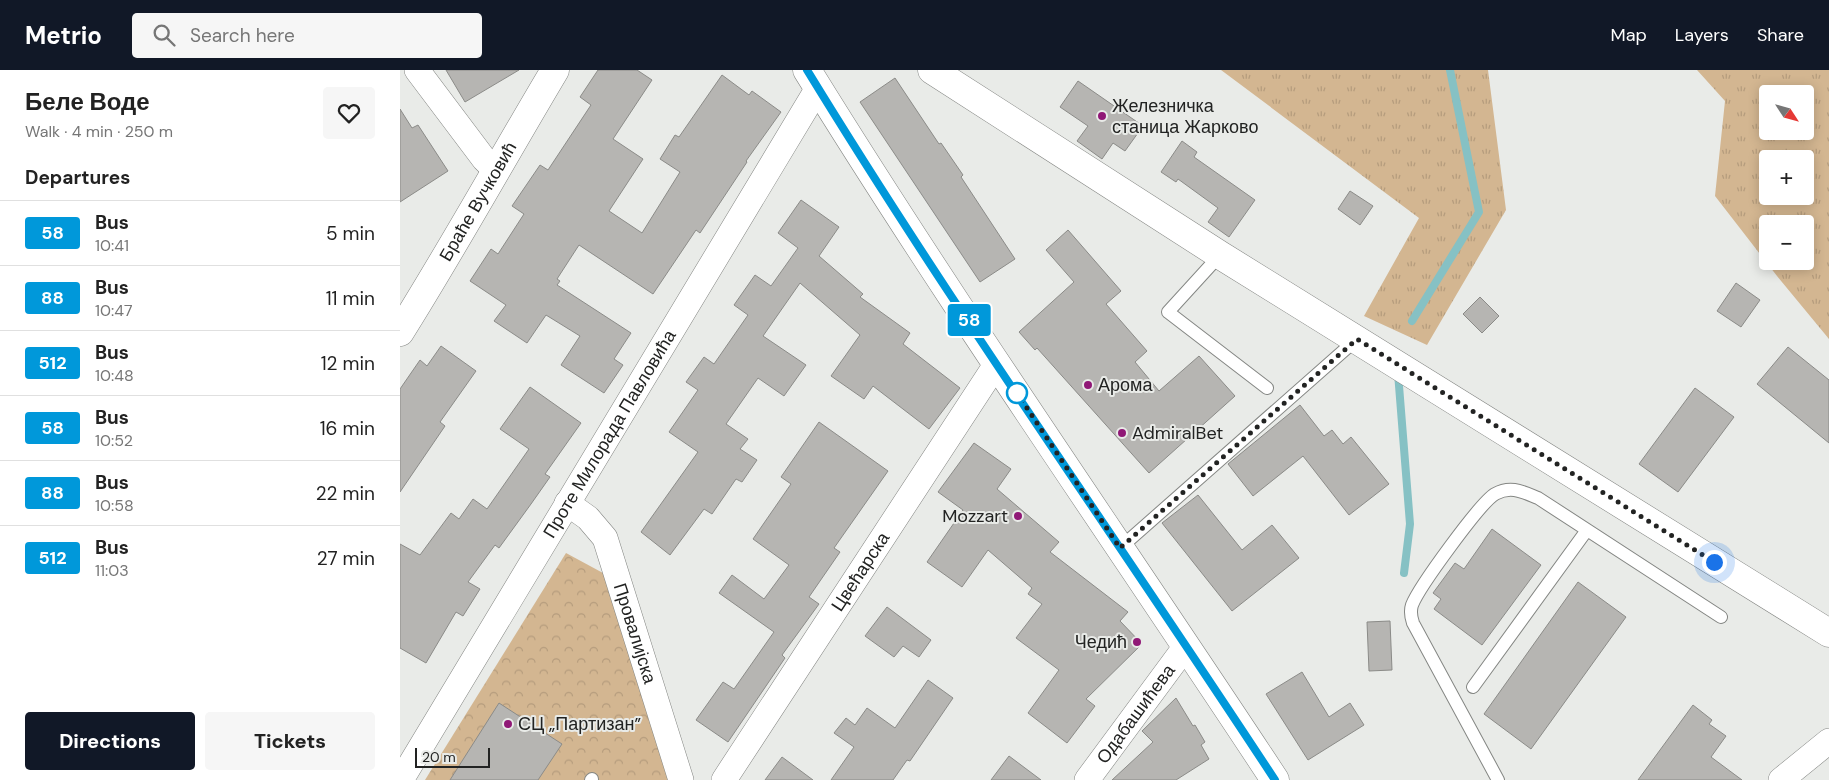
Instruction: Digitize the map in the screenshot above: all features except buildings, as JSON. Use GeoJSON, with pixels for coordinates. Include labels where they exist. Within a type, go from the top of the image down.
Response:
{"type":"FeatureCollection","features":[{"type":"Feature","properties":{"kind":"street"},"geometry":{"type":"LineString","coordinates":[[417,70],[484,159],[495,170]]}},
{"type":"Feature","properties":{"kind":"street","name":"Браће Вучковић"},"geometry":{"type":"LineString","coordinates":[[400,332],[442,266],[495,170],[555,70]]}},
{"type":"Feature","properties":{"kind":"street"},"geometry":{"type":"LineString","coordinates":[[932,70],[1220,254],[1829,633]]}},
{"type":"Feature","properties":{"kind":"street"},"geometry":{"type":"LineString","coordinates":[[813,79],[844,131],[1275,780]]}},
{"type":"Feature","properties":{"kind":"street","name":"Проте Милорада Павловића"},"geometry":{"type":"LineString","coordinates":[[401,780],[567,504],[813,79]]}},
{"type":"Feature","properties":{"kind":"street","name":"Цвећарска"},"geometry":{"type":"LineString","coordinates":[[724,780],[997,363]]}},
{"type":"Feature","properties":{"kind":"street","name":"Провалијска"},"geometry":{"type":"LineString","coordinates":[[567,504],[588,518],[605,538],[681,780]]}},
{"type":"Feature","properties":{"kind":"street","name":"Одабашићева"},"geometry":{"type":"LineString","coordinates":[[1087,780],[1186,646]]}},
{"type":"Feature","properties":{"kind":"street"},"geometry":{"type":"LineString","coordinates":[[1781,780],[1829,741]]}},
{"type":"Feature","properties":{"kind":"lane"},"geometry":{"type":"LineString","coordinates":[[1220,254],[1168,312],[1266,388]]}},
{"type":"Feature","properties":{"kind":"lane"},"geometry":{"type":"LineString","coordinates":[[1120,548],[1357,339]]}},
{"type":"Feature","properties":{"kind":"lane"},"geometry":{"type":"LineString","coordinates":[[1498,780],[1412,624],[1412,606],[1426,581],[1482,505],[1495,494],[1514,488],[1538,498],[1721,617]]}},
{"type":"Feature","properties":{"kind":"lane"},"geometry":{"type":"LineString","coordinates":[[1473,687],[1587,530]]}},
{"type":"Feature","properties":{"kind":"green space"},"geometry":{"type":"Polygon","coordinates":[[[1221,70],[1488,70],[1506,210],[1427,345],[1364,316],[1419,218],[1221,70]]]}},
{"type":"Feature","properties":{"kind":"green space"},"geometry":{"type":"Polygon","coordinates":[[[1697,70],[1829,70],[1829,339],[1772,270],[1814,270],[1814,215],[1759,215],[1759,253],[1715,196],[1725,101],[1697,70]]]}},
{"type":"Feature","properties":{"kind":"green space"},"geometry":{"type":"Polygon","coordinates":[[[566,553],[603,573],[673,780],[425,780],[566,553]]]}},
{"type":"Feature","properties":{"kind":"waterway"},"geometry":{"type":"LineString","coordinates":[[1412,321],[1479,212],[1450,70]]}},
{"type":"Feature","properties":{"kind":"waterway"},"geometry":{"type":"LineString","coordinates":[[1398,373],[1410,524],[1404,573]]}},
{"type":"Feature","properties":{"kind":"bus line","name":"58"},"geometry":{"type":"LineString","coordinates":[[807,70],[844,131],[942,280],[1275,780]]}},
{"type":"Feature","properties":{"kind":"place","name":"Железничка станица Жарково"},"geometry":{"type":"Point","coordinates":[1102,116]}},
{"type":"Feature","properties":{"kind":"place","name":"Арома"},"geometry":{"type":"Point","coordinates":[1088,385]}},
{"type":"Feature","properties":{"kind":"place","name":"AdmiralBet"},"geometry":{"type":"Point","coordinates":[1122,433]}},
{"type":"Feature","properties":{"kind":"place","name":"Mozzart"},"geometry":{"type":"Point","coordinates":[1018,516]}},
{"type":"Feature","properties":{"kind":"place","name":"Чедић"},"geometry":{"type":"Point","coordinates":[1137,642]}},
{"type":"Feature","properties":{"kind":"place","name":"СЦ „Партизан”"},"geometry":{"type":"Point","coordinates":[508,724]}},
{"type":"Feature","properties":{"kind":"route"},"geometry":{"type":"LineString","coordinates":[[1017,393],[1120,548],[1357,339],[1714,562]]}}]}
